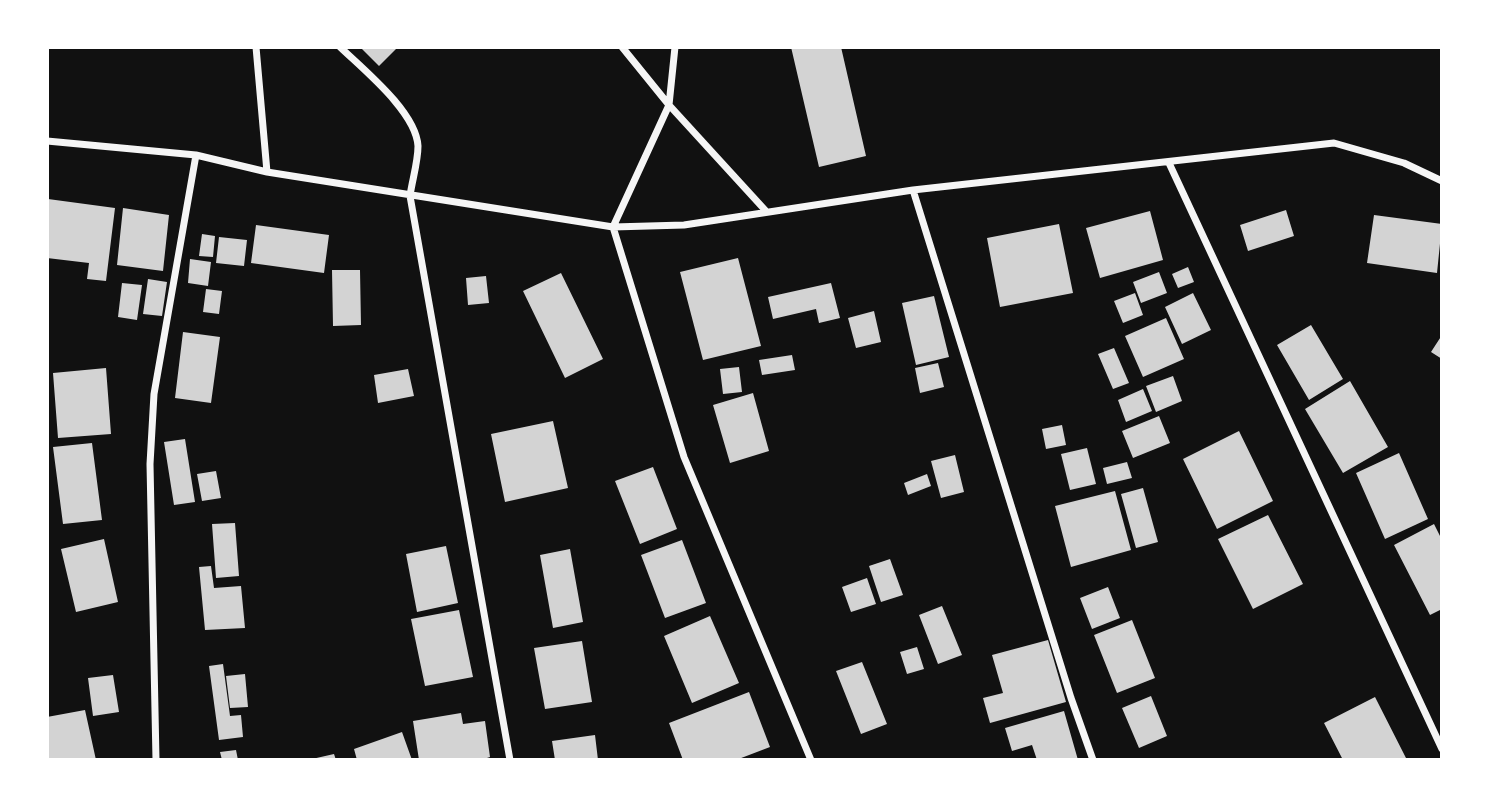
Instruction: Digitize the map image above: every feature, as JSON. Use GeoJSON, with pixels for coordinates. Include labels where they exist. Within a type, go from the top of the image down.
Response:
{"type":"FeatureCollection","features":[{"type":"Feature","properties":{"kind":"street"},"geometry":{"type":"LineString","coordinates":[[256,47],[267,172]]}},
{"type":"Feature","properties":{"kind":"street"},"geometry":{"type":"LineString","coordinates":[[340,47],[387,92],[405,115],[418,145],[410,196],[510,760]]}},
{"type":"Feature","properties":{"kind":"street"},"geometry":{"type":"LineString","coordinates":[[622,47],[669,105],[765,210]]}},
{"type":"Feature","properties":{"kind":"street"},"geometry":{"type":"LineString","coordinates":[[676,47],[669,105],[612,227],[684,457],[811,760]]}},
{"type":"Feature","properties":{"kind":"street"},"geometry":{"type":"LineString","coordinates":[[47,141],[196,155],[267,172],[612,227],[684,225],[765,210],[913,190],[1335,143],[1404,163],[1442,181]]}},
{"type":"Feature","properties":{"kind":"street"},"geometry":{"type":"LineString","coordinates":[[156,760],[150,464],[155,394],[196,155]]}},
{"type":"Feature","properties":{"kind":"street"},"geometry":{"type":"LineString","coordinates":[[1170,163],[1442,749]]}},
{"type":"Feature","properties":{"kind":"street"},"geometry":{"type":"LineString","coordinates":[[913,190],[1070,698],[1093,760]]}},
{"type":"Feature","properties":{"kind":"building"},"geometry":{"type":"Polygon","coordinates":[[[360,47],[398,47],[379,66],[360,47]]]}},
{"type":"Feature","properties":{"kind":"building"},"geometry":{"type":"Polygon","coordinates":[[[791,47],[841,47],[866,156],[819,167],[791,47]]]}},
{"type":"Feature","properties":{"kind":"building"},"geometry":{"type":"Polygon","coordinates":[[[48,199],[115,208],[106,281],[87,279],[89,263],[47,258],[48,199]]]}},
{"type":"Feature","properties":{"kind":"building"},"geometry":{"type":"Polygon","coordinates":[[[123,208],[169,215],[163,271],[117,265],[123,208]]]}},
{"type":"Feature","properties":{"kind":"building"},"geometry":{"type":"Polygon","coordinates":[[[1286,210],[1294,236],[1248,251],[1240,225],[1286,210]]]}},
{"type":"Feature","properties":{"kind":"building"},"geometry":{"type":"Polygon","coordinates":[[[1150,211],[1163,260],[1100,278],[1086,228],[1150,211]]]}},
{"type":"Feature","properties":{"kind":"building"},"geometry":{"type":"Polygon","coordinates":[[[1374,215],[1442,224],[1437,273],[1367,263],[1374,215]]]}},
{"type":"Feature","properties":{"kind":"building"},"geometry":{"type":"Polygon","coordinates":[[[1059,224],[1073,293],[1000,307],[987,238],[1059,224]]]}},
{"type":"Feature","properties":{"kind":"building"},"geometry":{"type":"Polygon","coordinates":[[[256,225],[329,235],[324,273],[251,263],[256,225]]]}},
{"type":"Feature","properties":{"kind":"building"},"geometry":{"type":"Polygon","coordinates":[[[202,234],[215,236],[213,257],[199,256],[202,234]]]}},
{"type":"Feature","properties":{"kind":"building"},"geometry":{"type":"Polygon","coordinates":[[[219,237],[247,240],[244,266],[216,263],[219,237]]]}},
{"type":"Feature","properties":{"kind":"building"},"geometry":{"type":"Polygon","coordinates":[[[738,258],[761,346],[703,360],[680,272],[738,258]]]}},
{"type":"Feature","properties":{"kind":"building"},"geometry":{"type":"Polygon","coordinates":[[[190,259],[211,262],[208,286],[188,283],[190,259]]]}},
{"type":"Feature","properties":{"kind":"building"},"geometry":{"type":"Polygon","coordinates":[[[1188,267],[1194,282],[1178,288],[1172,274],[1188,267]]]}},
{"type":"Feature","properties":{"kind":"building"},"geometry":{"type":"Polygon","coordinates":[[[332,270],[360,270],[361,325],[333,326],[332,270]]]}},
{"type":"Feature","properties":{"kind":"building"},"geometry":{"type":"Polygon","coordinates":[[[1159,272],[1167,293],[1141,303],[1133,282],[1159,272]]]}},
{"type":"Feature","properties":{"kind":"building"},"geometry":{"type":"Polygon","coordinates":[[[561,273],[603,359],[565,378],[523,291],[561,273]]]}},
{"type":"Feature","properties":{"kind":"building"},"geometry":{"type":"Polygon","coordinates":[[[486,276],[489,303],[468,305],[466,278],[486,276]]]}},
{"type":"Feature","properties":{"kind":"building"},"geometry":{"type":"Polygon","coordinates":[[[148,279],[167,282],[162,316],[143,314],[148,279]]]}},
{"type":"Feature","properties":{"kind":"building"},"geometry":{"type":"Polygon","coordinates":[[[122,283],[142,285],[137,320],[118,317],[122,283]]]}},
{"type":"Feature","properties":{"kind":"building"},"geometry":{"type":"Polygon","coordinates":[[[831,283],[840,318],[819,323],[816,309],[773,319],[768,297],[831,283]]]}},
{"type":"Feature","properties":{"kind":"building"},"geometry":{"type":"Polygon","coordinates":[[[206,289],[222,291],[219,314],[203,312],[206,289]]]}},
{"type":"Feature","properties":{"kind":"building"},"geometry":{"type":"Polygon","coordinates":[[[1135,293],[1143,315],[1123,323],[1114,301],[1135,293]]]}},
{"type":"Feature","properties":{"kind":"building"},"geometry":{"type":"Polygon","coordinates":[[[1193,293],[1211,330],[1182,344],[1165,307],[1193,293]]]}},
{"type":"Feature","properties":{"kind":"building"},"geometry":{"type":"Polygon","coordinates":[[[934,296],[949,357],[916,365],[902,303],[934,296]]]}},
{"type":"Feature","properties":{"kind":"building"},"geometry":{"type":"Polygon","coordinates":[[[874,311],[881,342],[856,348],[848,318],[874,311]]]}},
{"type":"Feature","properties":{"kind":"building"},"geometry":{"type":"Polygon","coordinates":[[[1166,318],[1184,359],[1143,377],[1125,336],[1166,318]]]}},
{"type":"Feature","properties":{"kind":"building"},"geometry":{"type":"Polygon","coordinates":[[[1311,325],[1343,379],[1309,400],[1277,345],[1311,325]]]}},
{"type":"Feature","properties":{"kind":"building"},"geometry":{"type":"Polygon","coordinates":[[[183,332],[220,337],[211,403],[175,398],[183,332]]]}},
{"type":"Feature","properties":{"kind":"building"},"geometry":{"type":"Polygon","coordinates":[[[1442,335],[1442,359],[1431,352],[1442,335]]]}},
{"type":"Feature","properties":{"kind":"building"},"geometry":{"type":"Polygon","coordinates":[[[1114,348],[1129,383],[1113,389],[1098,354],[1114,348]]]}},
{"type":"Feature","properties":{"kind":"building"},"geometry":{"type":"Polygon","coordinates":[[[792,355],[795,370],[762,375],[759,360],[792,355]]]}},
{"type":"Feature","properties":{"kind":"building"},"geometry":{"type":"Polygon","coordinates":[[[938,363],[944,387],[920,393],[915,368],[938,363]]]}},
{"type":"Feature","properties":{"kind":"building"},"geometry":{"type":"Polygon","coordinates":[[[739,367],[742,392],[723,394],[720,369],[739,367]]]}},
{"type":"Feature","properties":{"kind":"building"},"geometry":{"type":"Polygon","coordinates":[[[106,368],[111,434],[58,438],[53,373],[106,368]]]}},
{"type":"Feature","properties":{"kind":"building"},"geometry":{"type":"Polygon","coordinates":[[[408,369],[414,396],[378,403],[374,375],[408,369]]]}},
{"type":"Feature","properties":{"kind":"building"},"geometry":{"type":"Polygon","coordinates":[[[1173,376],[1182,401],[1156,412],[1146,386],[1173,376]]]}},
{"type":"Feature","properties":{"kind":"building"},"geometry":{"type":"Polygon","coordinates":[[[1350,381],[1388,447],[1343,473],[1305,409],[1350,381]]]}},
{"type":"Feature","properties":{"kind":"building"},"geometry":{"type":"Polygon","coordinates":[[[1143,389],[1152,411],[1126,422],[1118,400],[1143,389]]]}},
{"type":"Feature","properties":{"kind":"building"},"geometry":{"type":"Polygon","coordinates":[[[753,393],[769,451],[730,463],[713,405],[753,393]]]}},
{"type":"Feature","properties":{"kind":"building"},"geometry":{"type":"Polygon","coordinates":[[[1159,416],[1170,443],[1133,458],[1122,431],[1159,416]]]}},
{"type":"Feature","properties":{"kind":"building"},"geometry":{"type":"Polygon","coordinates":[[[553,421],[568,488],[505,502],[491,434],[553,421]]]}},
{"type":"Feature","properties":{"kind":"building"},"geometry":{"type":"Polygon","coordinates":[[[1062,425],[1066,445],[1046,449],[1042,429],[1062,425]]]}},
{"type":"Feature","properties":{"kind":"building"},"geometry":{"type":"Polygon","coordinates":[[[1239,431],[1273,501],[1217,529],[1183,459],[1239,431]]]}},
{"type":"Feature","properties":{"kind":"building"},"geometry":{"type":"Polygon","coordinates":[[[185,439],[195,502],[174,505],[164,442],[185,439]]]}},
{"type":"Feature","properties":{"kind":"building"},"geometry":{"type":"Polygon","coordinates":[[[92,443],[102,520],[63,524],[53,447],[92,443]]]}},
{"type":"Feature","properties":{"kind":"building"},"geometry":{"type":"Polygon","coordinates":[[[1087,448],[1096,484],[1070,490],[1061,454],[1087,448]]]}},
{"type":"Feature","properties":{"kind":"building"},"geometry":{"type":"Polygon","coordinates":[[[1399,453],[1428,519],[1385,539],[1356,473],[1399,453]]]}},
{"type":"Feature","properties":{"kind":"building"},"geometry":{"type":"Polygon","coordinates":[[[955,455],[964,492],[941,498],[931,461],[955,455]]]}},
{"type":"Feature","properties":{"kind":"building"},"geometry":{"type":"Polygon","coordinates":[[[1127,462],[1132,478],[1107,484],[1103,468],[1127,462]]]}},
{"type":"Feature","properties":{"kind":"building"},"geometry":{"type":"Polygon","coordinates":[[[653,467],[677,529],[640,544],[615,481],[653,467]]]}},
{"type":"Feature","properties":{"kind":"building"},"geometry":{"type":"Polygon","coordinates":[[[216,471],[221,498],[202,501],[197,474],[216,471]]]}},
{"type":"Feature","properties":{"kind":"building"},"geometry":{"type":"Polygon","coordinates":[[[927,474],[931,486],[908,495],[904,483],[927,474]]]}},
{"type":"Feature","properties":{"kind":"building"},"geometry":{"type":"Polygon","coordinates":[[[1143,488],[1158,542],[1136,548],[1121,494],[1143,488]]]}},
{"type":"Feature","properties":{"kind":"building"},"geometry":{"type":"Polygon","coordinates":[[[1115,491],[1131,550],[1071,567],[1055,506],[1115,491]]]}},
{"type":"Feature","properties":{"kind":"building"},"geometry":{"type":"Polygon","coordinates":[[[1268,515],[1303,584],[1253,609],[1218,539],[1268,515]]]}},
{"type":"Feature","properties":{"kind":"building"},"geometry":{"type":"Polygon","coordinates":[[[235,523],[239,576],[216,578],[212,524],[235,523]]]}},
{"type":"Feature","properties":{"kind":"building"},"geometry":{"type":"Polygon","coordinates":[[[1434,524],[1442,540],[1442,609],[1430,615],[1394,545],[1434,524]]]}},
{"type":"Feature","properties":{"kind":"building"},"geometry":{"type":"Polygon","coordinates":[[[104,539],[118,602],[76,612],[61,549],[104,539]]]}},
{"type":"Feature","properties":{"kind":"building"},"geometry":{"type":"Polygon","coordinates":[[[682,540],[706,603],[665,618],[641,555],[682,540]]]}},
{"type":"Feature","properties":{"kind":"building"},"geometry":{"type":"Polygon","coordinates":[[[446,546],[458,603],[417,612],[406,554],[446,546]]]}},
{"type":"Feature","properties":{"kind":"building"},"geometry":{"type":"Polygon","coordinates":[[[570,549],[583,622],[553,628],[540,555],[570,549]]]}},
{"type":"Feature","properties":{"kind":"building"},"geometry":{"type":"Polygon","coordinates":[[[890,559],[903,595],[881,602],[869,566],[890,559]]]}},
{"type":"Feature","properties":{"kind":"building"},"geometry":{"type":"Polygon","coordinates":[[[211,566],[214,588],[241,586],[245,628],[205,630],[199,567],[211,566]]]}},
{"type":"Feature","properties":{"kind":"building"},"geometry":{"type":"Polygon","coordinates":[[[867,578],[876,604],[851,612],[842,587],[867,578]]]}},
{"type":"Feature","properties":{"kind":"building"},"geometry":{"type":"Polygon","coordinates":[[[1108,587],[1120,618],[1092,629],[1080,598],[1108,587]]]}},
{"type":"Feature","properties":{"kind":"building"},"geometry":{"type":"Polygon","coordinates":[[[942,606],[962,655],[938,664],[919,615],[942,606]]]}},
{"type":"Feature","properties":{"kind":"building"},"geometry":{"type":"Polygon","coordinates":[[[459,610],[473,677],[425,686],[411,619],[459,610]]]}},
{"type":"Feature","properties":{"kind":"building"},"geometry":{"type":"Polygon","coordinates":[[[710,616],[739,683],[692,703],[664,636],[710,616]]]}},
{"type":"Feature","properties":{"kind":"building"},"geometry":{"type":"Polygon","coordinates":[[[1132,620],[1155,678],[1117,693],[1094,635],[1132,620]]]}},
{"type":"Feature","properties":{"kind":"building"},"geometry":{"type":"Polygon","coordinates":[[[1048,640],[1066,702],[990,723],[983,698],[1003,693],[992,655],[1048,640]]]}},
{"type":"Feature","properties":{"kind":"building"},"geometry":{"type":"Polygon","coordinates":[[[582,641],[592,702],[545,709],[534,648],[582,641]]]}},
{"type":"Feature","properties":{"kind":"building"},"geometry":{"type":"Polygon","coordinates":[[[917,647],[924,669],[907,674],[900,652],[917,647]]]}},
{"type":"Feature","properties":{"kind":"building"},"geometry":{"type":"Polygon","coordinates":[[[862,662],[887,724],[861,734],[836,671],[862,662]]]}},
{"type":"Feature","properties":{"kind":"building"},"geometry":{"type":"Polygon","coordinates":[[[223,664],[230,716],[241,715],[243,737],[219,740],[209,666],[223,664]]]}},
{"type":"Feature","properties":{"kind":"building"},"geometry":{"type":"Polygon","coordinates":[[[245,674],[248,707],[230,708],[226,676],[245,674]]]}},
{"type":"Feature","properties":{"kind":"building"},"geometry":{"type":"Polygon","coordinates":[[[113,675],[119,712],[93,716],[88,678],[113,675]]]}},
{"type":"Feature","properties":{"kind":"building"},"geometry":{"type":"Polygon","coordinates":[[[749,692],[770,747],[736,760],[683,760],[669,723],[749,692]]]}},
{"type":"Feature","properties":{"kind":"building"},"geometry":{"type":"Polygon","coordinates":[[[1151,696],[1167,736],[1139,748],[1122,708],[1151,696]]]}},
{"type":"Feature","properties":{"kind":"building"},"geometry":{"type":"Polygon","coordinates":[[[1375,697],[1407,760],[1343,760],[1324,723],[1375,697]]]}},
{"type":"Feature","properties":{"kind":"building"},"geometry":{"type":"Polygon","coordinates":[[[85,710],[96,760],[47,760],[47,717],[85,710]]]}},
{"type":"Feature","properties":{"kind":"building"},"geometry":{"type":"Polygon","coordinates":[[[1064,711],[1078,760],[1037,760],[1032,745],[1012,751],[1005,728],[1064,711]]]}},
{"type":"Feature","properties":{"kind":"building"},"geometry":{"type":"Polygon","coordinates":[[[461,713],[463,724],[485,721],[490,757],[481,760],[419,760],[413,721],[461,713]]]}},
{"type":"Feature","properties":{"kind":"building"},"geometry":{"type":"Polygon","coordinates":[[[402,732],[412,760],[357,760],[354,749],[402,732]]]}},
{"type":"Feature","properties":{"kind":"building"},"geometry":{"type":"Polygon","coordinates":[[[595,735],[598,760],[555,760],[552,741],[595,735]]]}},
{"type":"Feature","properties":{"kind":"building"},"geometry":{"type":"Polygon","coordinates":[[[236,750],[238,760],[222,760],[220,752],[236,750]]]}},
{"type":"Feature","properties":{"kind":"building"},"geometry":{"type":"Polygon","coordinates":[[[334,754],[336,760],[312,760],[312,759],[334,754]]]}}]}
